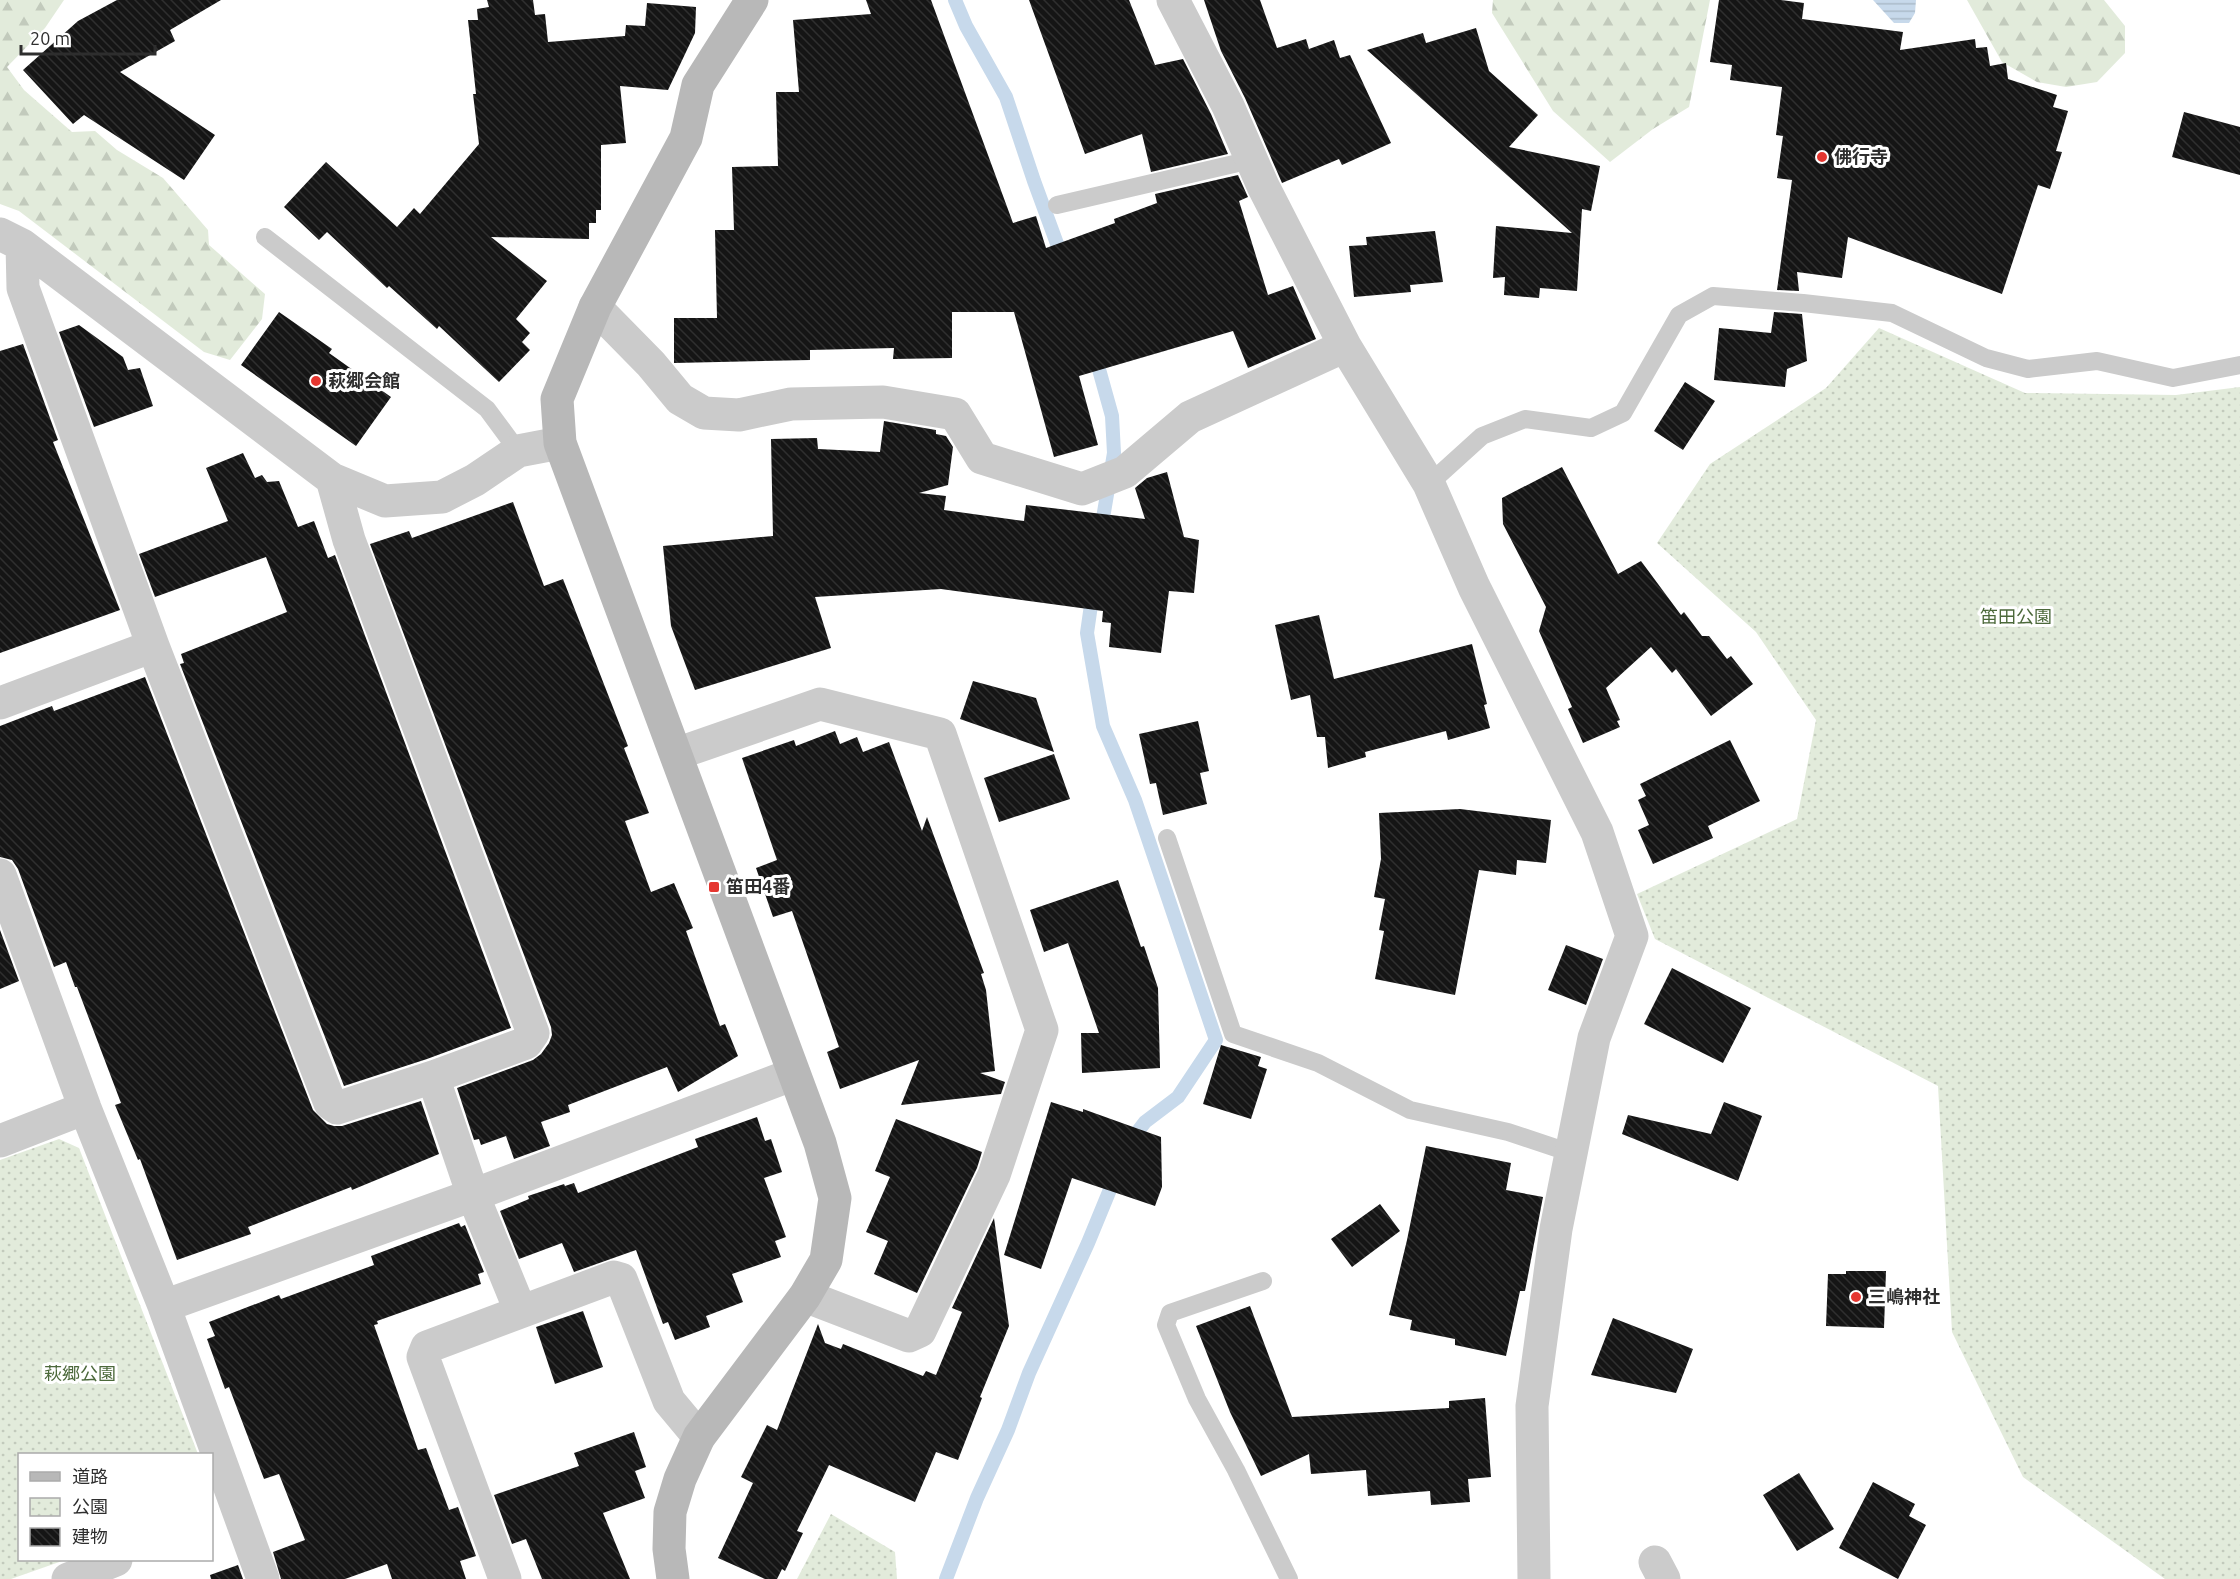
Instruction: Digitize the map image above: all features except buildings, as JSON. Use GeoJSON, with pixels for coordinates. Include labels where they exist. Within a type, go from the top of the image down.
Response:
{"type":"FeatureCollection","features":[{"type":"Feature","properties":{"kind":"street"},"geometry":{"type":"LineString","coordinates":[[673,1579],[669,1550],[670,1512],[680,1479],[699,1437],[805,1296],[826,1260],[835,1198],[820,1143],[560,443],[557,399],[595,307],[686,138],[698,85],[752,0]]}},
{"type":"Feature","properties":{"kind":"street"},"geometry":{"type":"LineString","coordinates":[[1173,0],[1228,106],[1263,186],[1345,346],[1429,484],[1474,587],[1597,832],[1632,936],[1594,1038],[1556,1229],[1532,1406],[1534,1579]]}},
{"type":"Feature","properties":{"kind":"street"},"geometry":{"type":"LineString","coordinates":[[11,239],[332,479],[384,501],[442,497],[475,480],[518,451],[560,443]]}},
{"type":"Feature","properties":{"kind":"street"},"geometry":{"type":"LineString","coordinates":[[11,239],[23,288],[153,646],[330,1103],[337,1108],[434,1077],[526,1043],[533,1033],[349,540],[332,479]]}},
{"type":"Feature","properties":{"kind":"street"},"geometry":{"type":"LineString","coordinates":[[595,307],[651,364],[680,399],[704,414],[739,415],[791,404],[883,402],[955,414],[982,459],[1082,489],[1125,472],[1190,417],[1345,346]]}},
{"type":"Feature","properties":{"kind":"street"},"geometry":{"type":"LineString","coordinates":[[0,703],[153,646]]}},
{"type":"Feature","properties":{"kind":"street"},"geometry":{"type":"LineString","coordinates":[[676,754],[820,704],[939,734],[1042,1030],[994,1176],[920,1331],[909,1336],[805,1296]]}},
{"type":"Feature","properties":{"kind":"street"},"geometry":{"type":"LineString","coordinates":[[0,875],[85,1108],[164,1306],[206,1453]]}},
{"type":"Feature","properties":{"kind":"street"},"geometry":{"type":"LineString","coordinates":[[164,1306],[473,1195],[794,1074]]}},
{"type":"Feature","properties":{"kind":"street"},"geometry":{"type":"LineString","coordinates":[[434,1077],[473,1195],[520,1311]]}},
{"type":"Feature","properties":{"kind":"street"},"geometry":{"type":"LineString","coordinates":[[0,1141],[85,1108]]}},
{"type":"Feature","properties":{"kind":"street"},"geometry":{"type":"LineString","coordinates":[[505,1579],[423,1357],[427,1347],[614,1276],[621,1279],[669,1401],[699,1437]]}},
{"type":"Feature","properties":{"kind":"street"},"geometry":{"type":"LineString","coordinates":[[213,1478],[224,1516],[263,1579]]}},
{"type":"Feature","properties":{"kind":"street"},"geometry":{"type":"LineString","coordinates":[[68,1579],[113,1561]]}},
{"type":"Feature","properties":{"kind":"lane"},"geometry":{"type":"LineString","coordinates":[[1057,206],[1251,160]]}},
{"type":"Feature","properties":{"kind":"lane"},"geometry":{"type":"LineString","coordinates":[[265,237],[487,409],[518,451]]}},
{"type":"Feature","properties":{"kind":"lane"},"geometry":{"type":"LineString","coordinates":[[1429,484],[1482,436],[1525,419],[1591,428],[1623,414],[1680,315],[1713,296],[1892,313],[1986,358],[2028,369],[2097,361],[2173,378],[2240,365]]}},
{"type":"Feature","properties":{"kind":"lane"},"geometry":{"type":"LineString","coordinates":[[1167,838],[1233,1034],[1318,1063],[1410,1110],[1508,1132],[1571,1153]]}},
{"type":"Feature","properties":{"kind":"lane"},"geometry":{"type":"LineString","coordinates":[[1263,1281],[1170,1313],[1166,1324],[1197,1399],[1236,1470],[1289,1579]]}},
{"type":"Feature","properties":{"kind":"green space"},"geometry":{"type":"Polygon","coordinates":[[[0,0],[64,0],[45,28],[7,67],[24,90],[72,132],[95,131],[117,150],[163,178],[208,230],[209,245],[265,294],[262,319],[230,360],[204,352],[19,211],[0,204],[0,0]]]}},
{"type":"Feature","properties":{"kind":"green space"},"geometry":{"type":"Polygon","coordinates":[[[1493,0],[1710,0],[1689,107],[1653,129],[1610,162],[1553,111],[1492,13],[1493,0]]]}},
{"type":"Feature","properties":{"kind":"green space"},"geometry":{"type":"Polygon","coordinates":[[[1967,0],[2104,0],[2125,26],[2125,53],[2097,82],[2066,87],[2037,82],[2002,62],[1967,0]]]}},
{"type":"Feature","properties":{"kind":"green space","name":"笛田公園"},"geometry":{"type":"Polygon","coordinates":[[[1879,328],[2025,393],[2176,395],[2240,387],[2240,1579],[2165,1579],[2023,1477],[1952,1332],[1938,1086],[1655,939],[1637,894],[1797,819],[1816,720],[1756,632],[1657,543],[1710,464],[1826,388],[1879,328]]]}},
{"type":"Feature","properties":{"kind":"green space","name":"萩郷公園"},"geometry":{"type":"Polygon","coordinates":[[[59,1139],[79,1148],[198,1453],[18,1453],[18,1561],[62,1561],[11,1579],[0,1579],[0,1160],[59,1139]]]}},
{"type":"Feature","properties":{"kind":"green space"},"geometry":{"type":"Polygon","coordinates":[[[831,1514],[895,1552],[897,1579],[797,1579],[831,1514]]]}},
{"type":"Feature","properties":{"kind":"water"},"geometry":{"type":"Polygon","coordinates":[[[1873,0],[1916,0],[1915,13],[1909,23],[1894,23],[1873,0]]]}},
{"type":"Feature","properties":{"kind":"waterway"},"geometry":{"type":"LineString","coordinates":[[955,0],[966,26],[1006,97],[1063,260]]}},
{"type":"Feature","properties":{"kind":"waterway"},"geometry":{"type":"LineString","coordinates":[[1095,355],[1112,416],[1114,453],[1101,530]]}},
{"type":"Feature","properties":{"kind":"waterway"},"geometry":{"type":"LineString","coordinates":[[1093,591],[1087,633],[1103,726],[1135,800],[1216,1040],[1178,1097],[1145,1122],[1129,1143]]}},
{"type":"Feature","properties":{"kind":"waterway"},"geometry":{"type":"LineString","coordinates":[[946,1579],[977,1498],[1008,1430],[1029,1373],[1116,1175]]}},
{"type":"Feature","properties":{"kind":"place","name":"佛行寺"},"geometry":{"type":"Point","coordinates":[1822,157]}},
{"type":"Feature","properties":{"kind":"place","name":"萩郷会館"},"geometry":{"type":"Point","coordinates":[316,381]}},
{"type":"Feature","properties":{"kind":"place","name":"笛田4番"},"geometry":{"type":"Point","coordinates":[714,887]}},
{"type":"Feature","properties":{"kind":"place","name":"三嶋神社"},"geometry":{"type":"Point","coordinates":[1856,1297]}}]}
